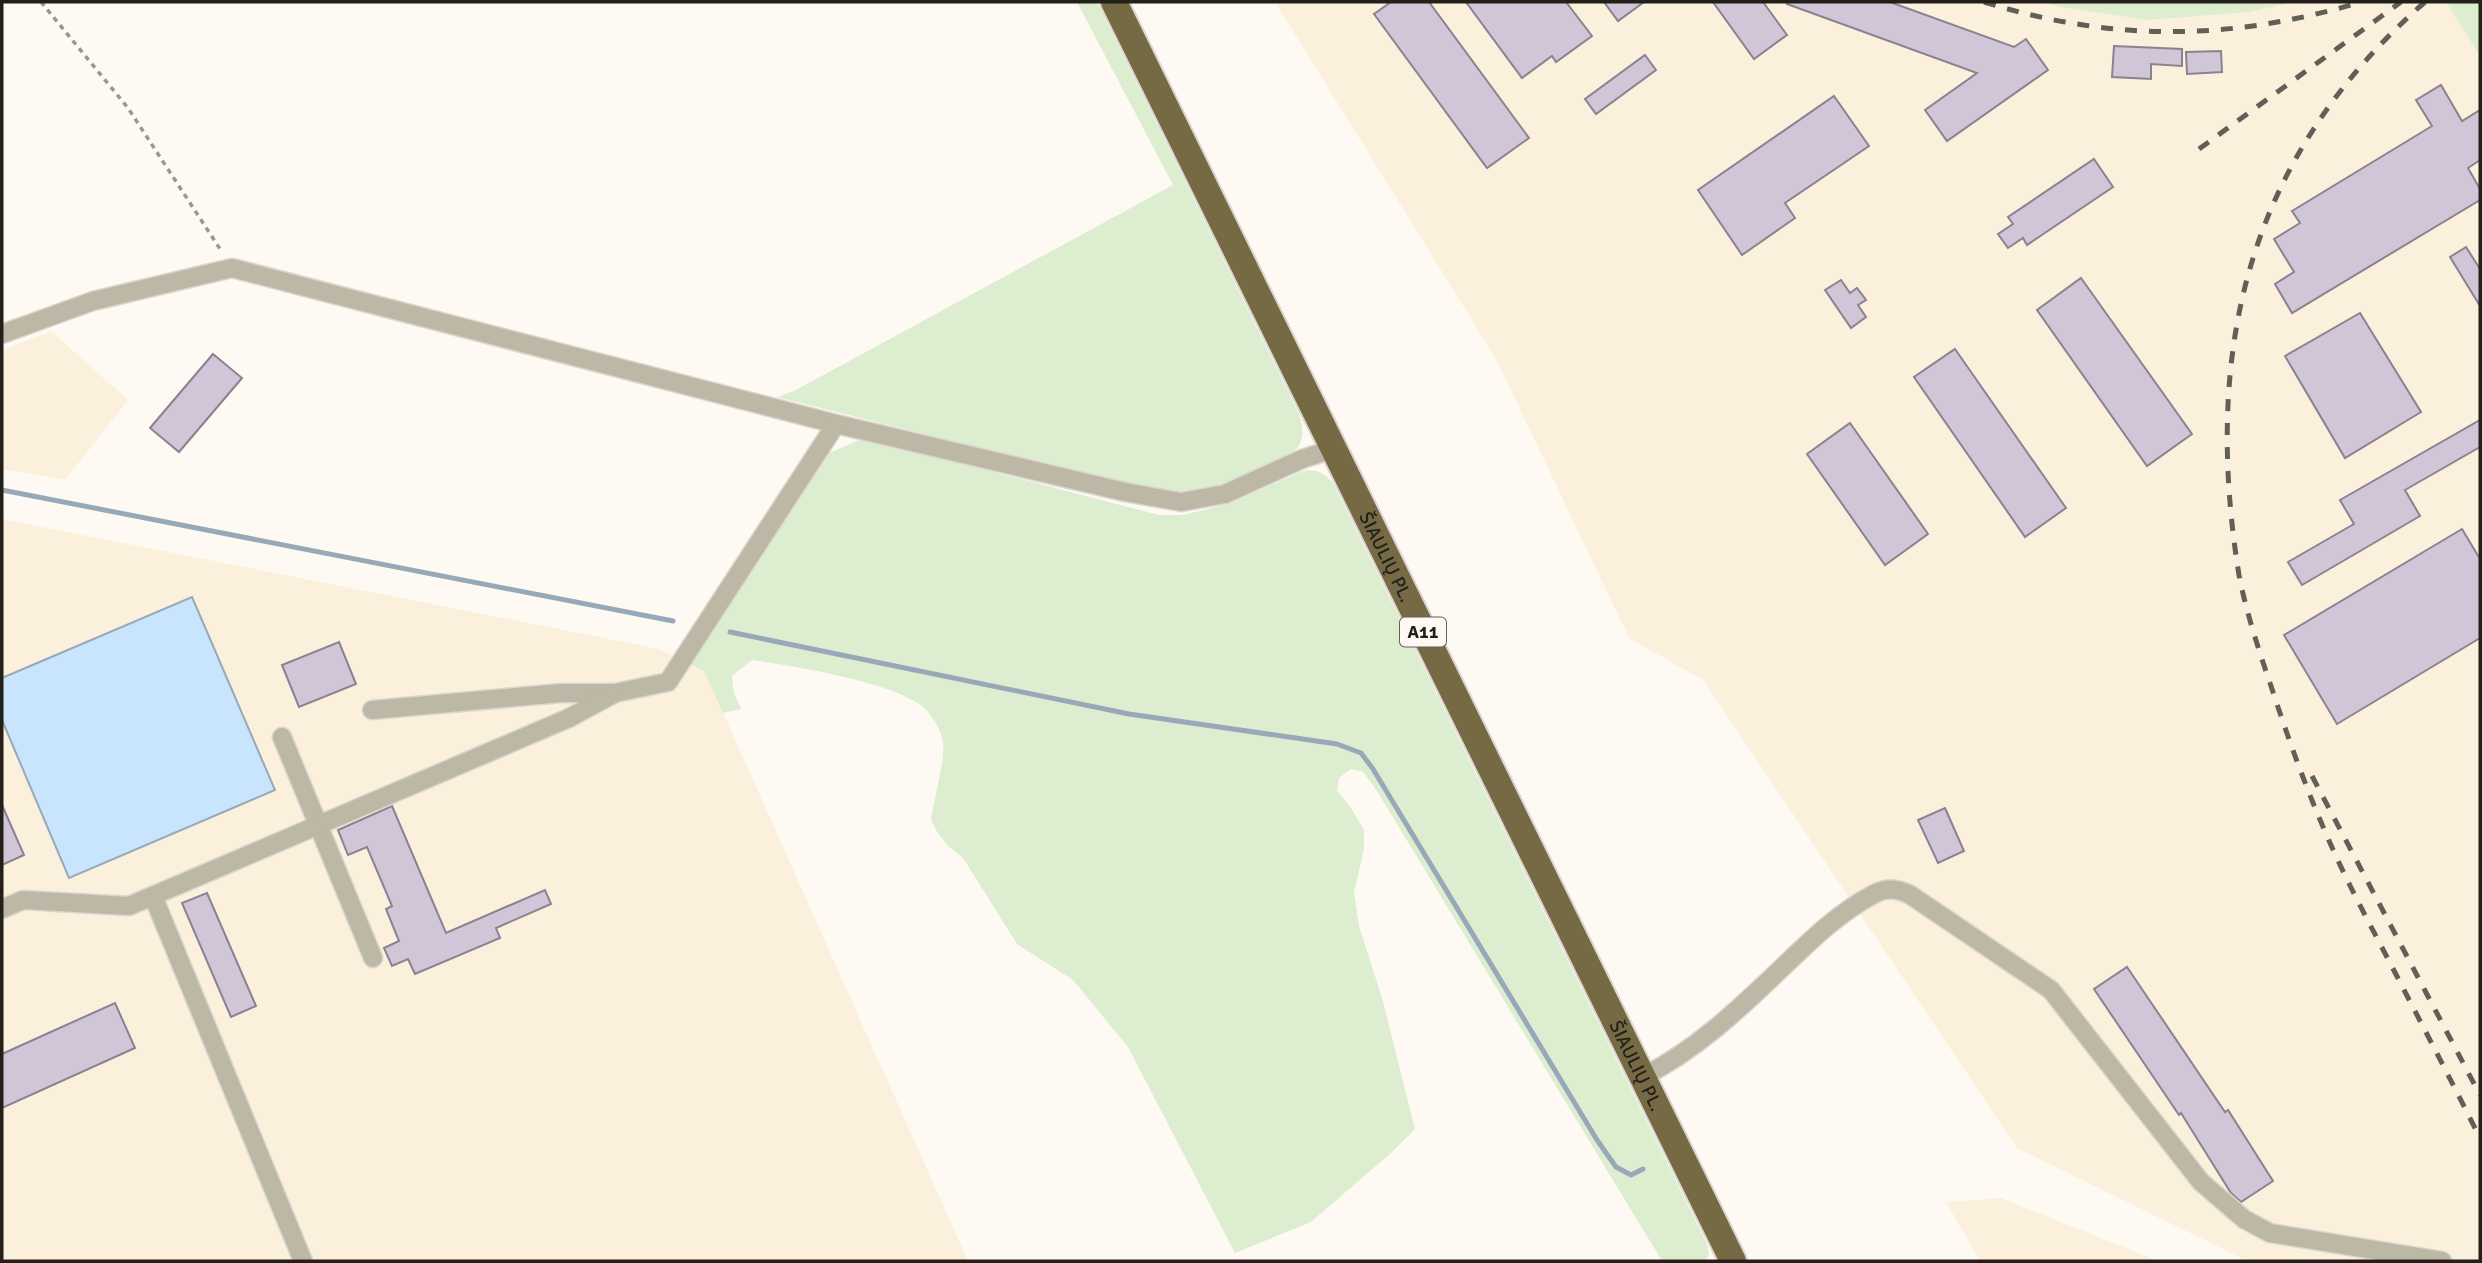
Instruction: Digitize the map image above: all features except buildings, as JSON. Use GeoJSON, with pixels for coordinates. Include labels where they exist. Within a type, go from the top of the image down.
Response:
{"type":"FeatureCollection","features":[{"type":"Feature","properties":{"kind":"highway","name":"ŠIAULIŲ PL."},"geometry":{"type":"LineString","coordinates":[[1114,2],[1733,1261]]}},
{"type":"Feature","properties":{"kind":"street"},"geometry":{"type":"LineString","coordinates":[[2,334],[93,301],[232,268],[836,424],[1112,489],[1181,502],[1225,494],[1302,458],[1333,449]]}},
{"type":"Feature","properties":{"kind":"street"},"geometry":{"type":"LineString","coordinates":[[372,710],[561,693],[615,693],[667,682],[836,424]]}},
{"type":"Feature","properties":{"kind":"street"},"geometry":{"type":"LineString","coordinates":[[2,909],[23,900],[129,906],[569,718],[615,693]]}},
{"type":"Feature","properties":{"kind":"street"},"geometry":{"type":"LineString","coordinates":[[282,737],[373,958]]}},
{"type":"Feature","properties":{"kind":"street"},"geometry":{"type":"LineString","coordinates":[[1642,1077],[1677,1058],[1711,1033],[1829,923],[1876,892],[1895,888],[1909,894],[2051,990],[2201,1182],[2244,1219],[2270,1233],[2442,1261]]}},
{"type":"Feature","properties":{"kind":"street"},"geometry":{"type":"LineString","coordinates":[[153,896],[303,1261]]}},
{"type":"Feature","properties":{"kind":"path"},"geometry":{"type":"LineString","coordinates":[[41,2],[128,108],[232,268]]}},
{"type":"Feature","properties":{"kind":"shaded area"},"geometry":{"type":"Polygon","coordinates":[[[1275,2],[2040,2],[2148,20],[2250,12],[2295,2],[2446,2],[2480,56],[2480,1261],[2247,1261],[2017,1148],[1703,680],[1629,638],[1496,359],[1275,2]]]}},
{"type":"Feature","properties":{"kind":"shaded area"},"geometry":{"type":"Polygon","coordinates":[[[51,331],[128,400],[65,480],[2,469],[2,350],[51,331]]]}},
{"type":"Feature","properties":{"kind":"shaded area"},"geometry":{"type":"Polygon","coordinates":[[[2,519],[659,649],[704,670],[968,1261],[2,1261],[2,519]]]}},
{"type":"Feature","properties":{"kind":"shaded area"},"geometry":{"type":"Polygon","coordinates":[[[2001,1198],[2159,1261],[1980,1261],[1946,1202],[2001,1198]]]}},
{"type":"Feature","properties":{"kind":"green space"},"geometry":{"type":"Polygon","coordinates":[[[1077,2],[1097,2],[1299,414],[1302,437],[1293,452],[1252,474],[1207,489],[1170,492],[1143,489],[777,397],[794,391],[1173,185],[1077,2]]]}},
{"type":"Feature","properties":{"kind":"green space"},"geometry":{"type":"Polygon","coordinates":[[[2040,2],[2295,2],[2250,12],[2148,20],[2040,2]]]}},
{"type":"Feature","properties":{"kind":"green space"},"geometry":{"type":"Polygon","coordinates":[[[2446,2],[2480,2],[2480,56],[2446,2]]]}},
{"type":"Feature","properties":{"kind":"green space"},"geometry":{"type":"Polygon","coordinates":[[[864,438],[1159,515],[1183,515],[1228,504],[1303,471],[1324,474],[1333,483],[1707,1244],[1709,1254],[1706,1261],[1662,1261],[1377,791],[1363,772],[1351,769],[1339,778],[1337,791],[1350,806],[1364,830],[1364,849],[1354,892],[1359,926],[1382,998],[1415,1129],[1311,1222],[1235,1253],[1128,1047],[1073,980],[1017,944],[963,858],[947,845],[936,830],[931,819],[941,770],[943,744],[939,729],[927,711],[909,698],[867,683],[752,660],[732,676],[734,693],[741,709],[723,713],[704,671],[690,664],[821,461],[829,453],[864,438]]]}},
{"type":"Feature","properties":{"kind":"water"},"geometry":{"type":"Polygon","coordinates":[[[192,597],[275,790],[69,878],[2,720],[2,678],[192,597]]]}},
{"type":"Feature","properties":{"kind":"waterway"},"geometry":{"type":"LineString","coordinates":[[2,490],[673,621]]}},
{"type":"Feature","properties":{"kind":"waterway"},"geometry":{"type":"LineString","coordinates":[[730,632],[1129,714],[1337,744],[1361,753],[1597,1140],[1616,1167],[1631,1175],[1643,1169]]}},
{"type":"Feature","properties":{"kind":"railway"},"geometry":{"type":"LineString","coordinates":[[1984,2],[2079,24],[2172,32],[2265,24],[2361,2]]}},
{"type":"Feature","properties":{"kind":"railway"},"geometry":{"type":"LineString","coordinates":[[2199,149],[2401,2]]}},
{"type":"Feature","properties":{"kind":"railway"},"geometry":{"type":"LineString","coordinates":[[2425,2],[2365,62],[2316,125],[2279,191],[2252,261],[2235,335],[2228,411],[2229,492],[2245,602],[2304,779],[2349,883],[2480,1138]]}},
{"type":"Feature","properties":{"kind":"railway"},"geometry":{"type":"LineString","coordinates":[[2312,776],[2480,1095]]}}]}
